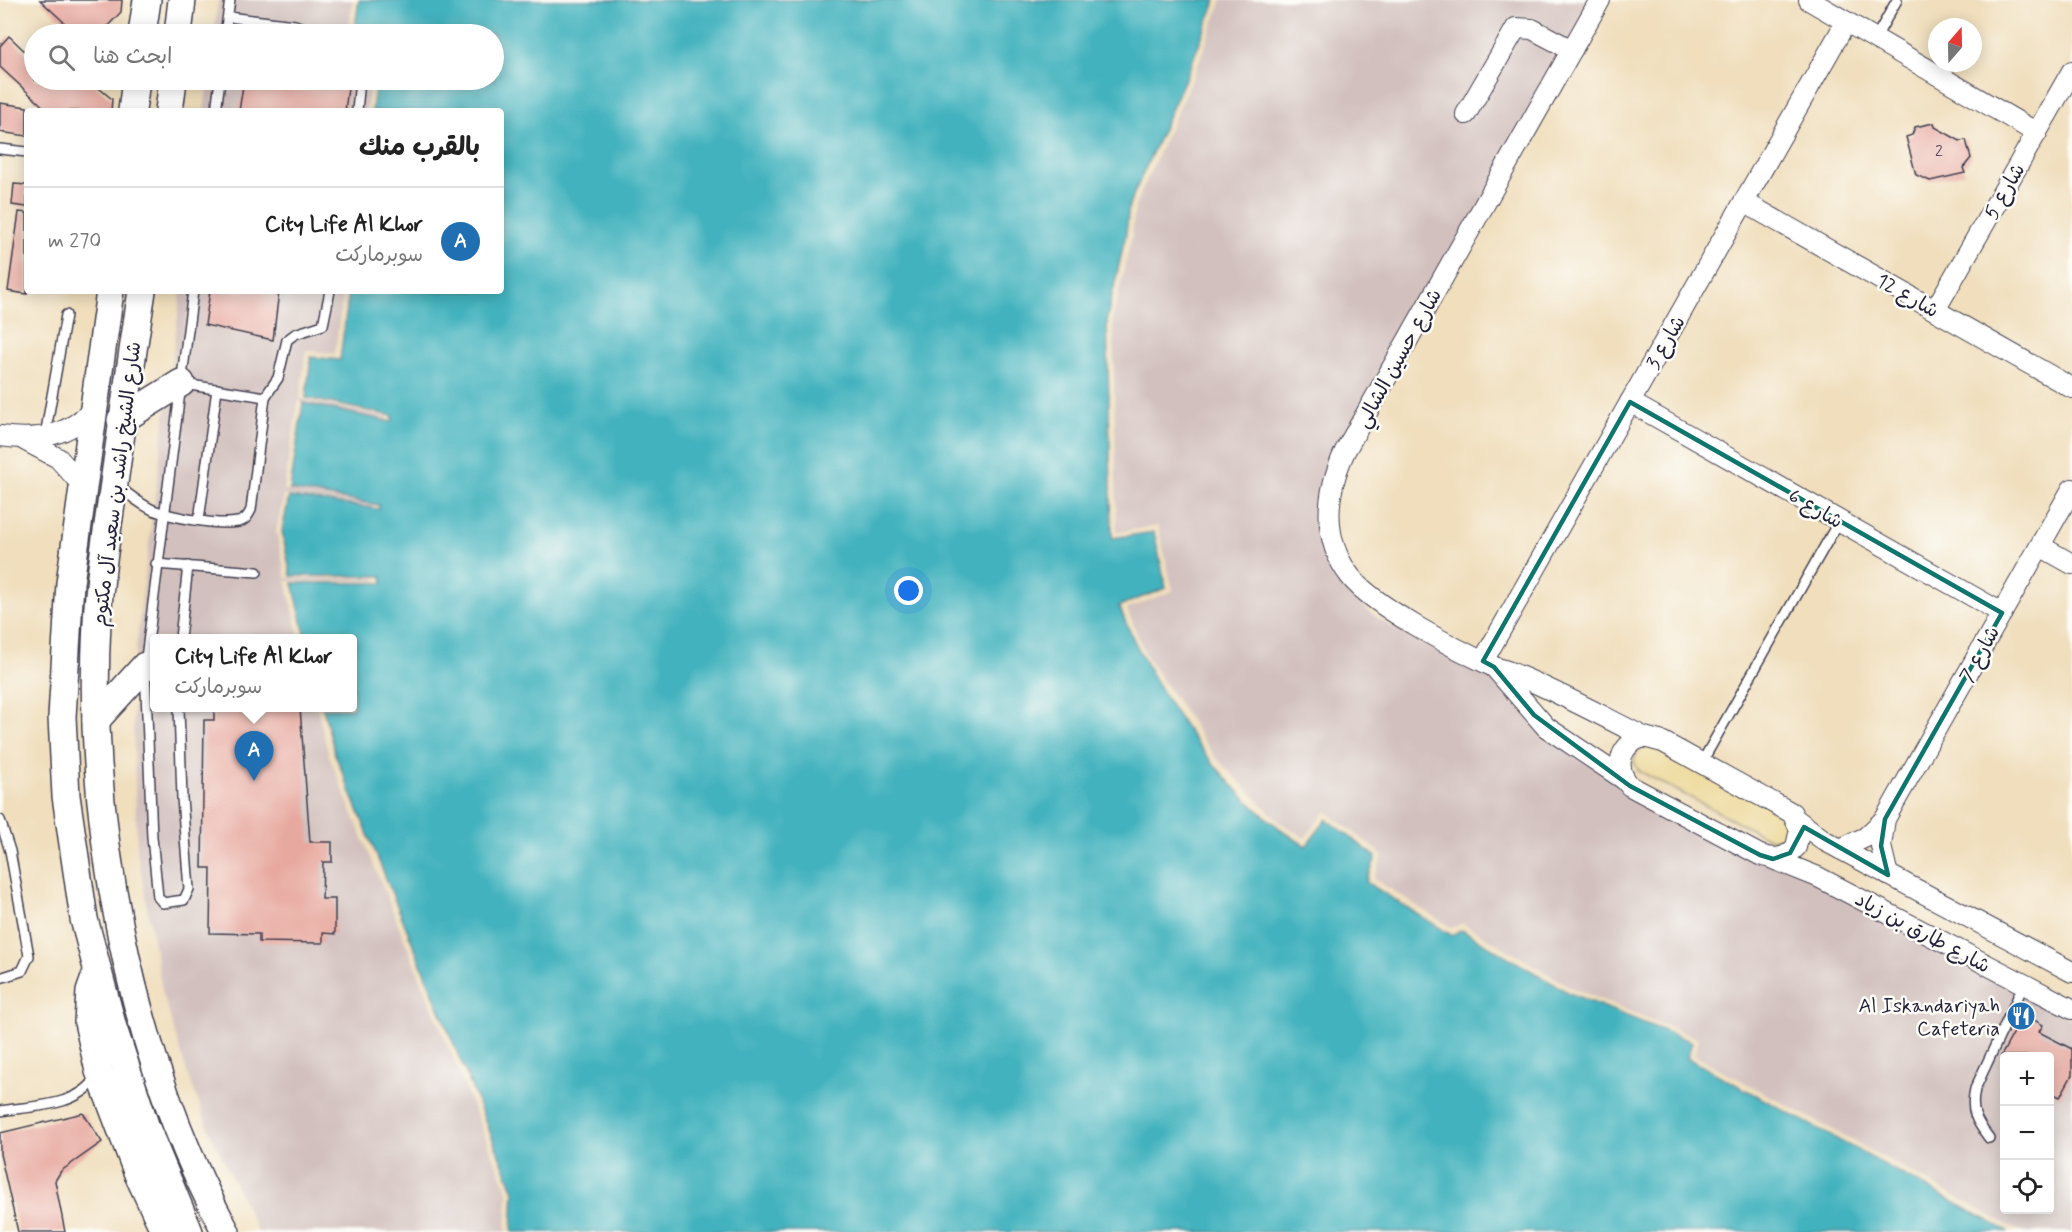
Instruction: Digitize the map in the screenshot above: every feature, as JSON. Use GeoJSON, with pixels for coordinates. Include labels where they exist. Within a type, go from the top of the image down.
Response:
{"type":"FeatureCollection","features":[{"type":"Feature","properties":{"kind":"main road"},"geometry":{"type":"LineString","coordinates":[[143,24],[147,0]]}},
{"type":"Feature","properties":{"kind":"main road"},"geometry":{"type":"LineString","coordinates":[[179,24],[182,0]]}},
{"type":"Feature","properties":{"kind":"main road"},"geometry":{"type":"LineString","coordinates":[[132,108],[135,90]]}},
{"type":"Feature","properties":{"kind":"main road"},"geometry":{"type":"LineString","coordinates":[[169,108],[172,90]]}},
{"type":"Feature","properties":{"kind":"main road","name":"شارع الشيخ راشد بن سعيد آل مكتوم"},"geometry":{"type":"LineString","coordinates":[[110,294],[75,539],[66,628],[63,761],[71,843],[84,919],[97,971],[136,1100],[177,1224]]}},
{"type":"Feature","properties":{"kind":"main road","name":"شارع الشيخ راشد بن سعيد آل مكتوم"},"geometry":{"type":"LineString","coordinates":[[142,294],[121,420],[100,574],[96,720],[109,860],[136,995],[161,1082],[179,1129],[226,1228]]}},
{"type":"Feature","properties":{"kind":"main road"},"geometry":{"type":"LineString","coordinates":[[121,420],[181,383]]}},
{"type":"Feature","properties":{"kind":"main road"},"geometry":{"type":"LineString","coordinates":[[96,720],[145,666]]}},
{"type":"Feature","properties":{"kind":"main road"},"geometry":{"type":"LineString","coordinates":[[97,971],[87,1006],[88,1022],[99,1071],[138,1174],[177,1224]]}},
{"type":"Feature","properties":{"kind":"street","name":"شارع حسين الشالي"},"geometry":{"type":"LineString","coordinates":[[1600,0],[1345,451],[1334,475],[1329,501],[1329,527],[1336,552],[1349,575],[1367,594],[1488,664],[1517,674],[1644,736],[1654,737],[1702,762]]}},
{"type":"Feature","properties":{"kind":"street"},"geometry":{"type":"LineString","coordinates":[[1809,0],[2037,133]]}},
{"type":"Feature","properties":{"kind":"street","name":"شارع 3"},"geometry":{"type":"LineString","coordinates":[[1488,664],[1630,402],[1846,22]]}},
{"type":"Feature","properties":{"kind":"street"},"geometry":{"type":"LineString","coordinates":[[1466,114],[1516,28],[1532,29],[1572,50]]}},
{"type":"Feature","properties":{"kind":"street","name":"شارع 5"},"geometry":{"type":"LineString","coordinates":[[1935,310],[2072,71]]}},
{"type":"Feature","properties":{"kind":"street","name":"شارع 12"},"geometry":{"type":"LineString","coordinates":[[1744,202],[2072,388]]}},
{"type":"Feature","properties":{"kind":"street","name":"شارع 6"},"geometry":{"type":"LineString","coordinates":[[1630,402],[2002,613]]}},
{"type":"Feature","properties":{"kind":"street"},"geometry":{"type":"LineString","coordinates":[[6,436],[37,439],[70,429],[95,407]]}},
{"type":"Feature","properties":{"kind":"street"},"geometry":{"type":"LineString","coordinates":[[6,436],[44,448],[58,458],[84,487]]}},
{"type":"Feature","properties":{"kind":"street","name":"شارع 7"},"geometry":{"type":"LineString","coordinates":[[1840,849],[1866,837],[1885,819],[2072,489]]}},
{"type":"Feature","properties":{"kind":"street"},"geometry":{"type":"LineString","coordinates":[[2040,546],[2072,564]]}},
{"type":"Feature","properties":{"kind":"street","name":"شارع حسين الشالي"},"geometry":{"type":"LineString","coordinates":[[1488,664],[1546,727],[1625,780]]}},
{"type":"Feature","properties":{"kind":"street"},"geometry":{"type":"LineString","coordinates":[[1625,780],[1620,762],[1622,753],[1635,739],[1644,736]]}},
{"type":"Feature","properties":{"kind":"street","name":"شارع طارق بن زياد"},"geometry":{"type":"LineString","coordinates":[[1702,762],[1784,808],[1797,820],[1840,849],[2067,966]]}},
{"type":"Feature","properties":{"kind":"street","name":"شارع طارق بن زياد"},"geometry":{"type":"LineString","coordinates":[[1625,780],[1638,790],[1760,855],[1818,877],[2072,1009]]}},
{"type":"Feature","properties":{"kind":"street","name":"شارع 7"},"geometry":{"type":"LineString","coordinates":[[1885,819],[1881,846],[1888,875]]}},
{"type":"Feature","properties":{"kind":"street"},"geometry":{"type":"LineString","coordinates":[[1773,859],[1782,858],[1796,847],[1800,829],[1797,820]]}},
{"type":"Feature","properties":{"kind":"lane"},"geometry":{"type":"LineString","coordinates":[[227,24],[230,0]]}},
{"type":"Feature","properties":{"kind":"lane"},"geometry":{"type":"LineString","coordinates":[[1875,39],[1897,0]]}},
{"type":"Feature","properties":{"kind":"lane"},"geometry":{"type":"LineString","coordinates":[[228,17],[287,24]]}},
{"type":"Feature","properties":{"kind":"lane"},"geometry":{"type":"LineString","coordinates":[[216,108],[219,90]]}},
{"type":"Feature","properties":{"kind":"lane"},"geometry":{"type":"LineString","coordinates":[[357,108],[359,90]]}},
{"type":"Feature","properties":{"kind":"lane"},"geometry":{"type":"LineString","coordinates":[[0,149],[24,152]]}},
{"type":"Feature","properties":{"kind":"lane"},"geometry":{"type":"LineString","coordinates":[[179,712],[182,798],[189,889],[184,900],[163,903],[158,897],[152,837],[145,666],[156,564],[193,294]]}},
{"type":"Feature","properties":{"kind":"lane"},"geometry":{"type":"LineString","coordinates":[[114,482],[142,504],[163,513],[199,520],[236,522],[249,514],[265,397],[278,378],[288,340],[295,334],[323,325],[329,294]]}},
{"type":"Feature","properties":{"kind":"lane"},"geometry":{"type":"LineString","coordinates":[[45,436],[66,315]]}},
{"type":"Feature","properties":{"kind":"lane"},"geometry":{"type":"LineString","coordinates":[[181,383],[265,397]]}},
{"type":"Feature","properties":{"kind":"lane"},"geometry":{"type":"LineString","coordinates":[[199,520],[217,389]]}},
{"type":"Feature","properties":{"kind":"lane"},"geometry":{"type":"LineString","coordinates":[[1702,762],[1839,521]]}},
{"type":"Feature","properties":{"kind":"lane"},"geometry":{"type":"LineString","coordinates":[[156,564],[257,572]]}},
{"type":"Feature","properties":{"kind":"lane"},"geometry":{"type":"LineString","coordinates":[[181,634],[188,566]]}},
{"type":"Feature","properties":{"kind":"lane"},"geometry":{"type":"LineString","coordinates":[[0,820],[10,851],[28,956],[22,971],[0,978]]}},
{"type":"Feature","properties":{"kind":"lane"},"geometry":{"type":"LineString","coordinates":[[1989,1138],[1975,1119],[1972,1105],[1975,1089],[2024,984]]}},
{"type":"Feature","properties":{"kind":"lane"},"geometry":{"type":"LineString","coordinates":[[0,1111],[77,1096],[90,1087],[99,1071]]}},
{"type":"Feature","properties":{"kind":"highlighted area"},"geometry":{"type":"Polygon","coordinates":[[[1630,402],[2002,613],[1885,819],[1881,846],[1888,875],[1804,827],[1790,853],[1773,859],[1760,855],[1630,786],[1534,715],[1494,667],[1483,661],[1630,402]]]}},
{"type":"Feature","properties":{"kind":"shaded area"},"geometry":{"type":"Polygon","coordinates":[[[218,0],[353,0],[349,24],[215,24],[218,0]]]}},
{"type":"Feature","properties":{"kind":"shaded area"},"geometry":{"type":"Polygon","coordinates":[[[1222,0],[1594,0],[1325,492],[1348,587],[1369,612],[1392,627],[1490,679],[1553,740],[2072,1019],[2072,1232],[2021,1232],[1694,1055],[1699,1039],[1572,988],[1462,923],[1452,928],[1374,879],[1383,855],[1326,811],[1305,838],[1281,823],[1215,757],[1146,656],[1127,609],[1173,591],[1158,526],[1117,532],[1113,318],[1132,235],[1135,206],[1195,72],[1222,0]]]}},
{"type":"Feature","properties":{"kind":"shaded area"},"geometry":{"type":"Polygon","coordinates":[[[207,90],[369,90],[366,108],[204,108],[207,90]]]}},
{"type":"Feature","properties":{"kind":"shaded area"},"geometry":{"type":"Polygon","coordinates":[[[181,294],[343,294],[335,354],[306,350],[300,399],[387,417],[387,420],[298,401],[284,490],[373,505],[372,507],[284,495],[276,531],[286,578],[376,578],[377,581],[286,581],[299,634],[150,634],[150,712],[318,712],[329,756],[508,1192],[506,1232],[258,1232],[209,1130],[187,1072],[163,995],[137,850],[133,718],[136,647],[181,294]]]}},
{"type":"Feature","properties":{"kind":"sand"},"geometry":{"type":"Polygon","coordinates":[[[1650,744],[1780,810],[1790,827],[1781,839],[1770,839],[1639,771],[1634,762],[1636,752],[1650,744]]]}},
{"type":"Feature","properties":{"kind":"water"},"geometry":{"type":"Polygon","coordinates":[[[359,0],[1216,0],[1189,70],[1129,205],[1126,234],[1107,318],[1112,538],[1154,532],[1166,588],[1119,606],[1151,673],[1172,707],[1195,741],[1248,801],[1276,826],[1306,846],[1327,819],[1376,857],[1366,882],[1451,935],[1462,930],[1569,993],[1692,1042],[1687,1058],[2009,1232],[512,1232],[514,1191],[335,754],[324,712],[357,712],[357,634],[305,634],[293,583],[383,583],[382,576],[291,576],[282,531],[289,497],[379,509],[379,505],[290,490],[303,403],[392,422],[393,416],[306,398],[311,357],[340,360],[349,294],[504,294],[504,108],[372,108],[375,90],[504,90],[504,24],[355,24],[359,0]]]}},
{"type":"Feature","properties":{"kind":"building"},"geometry":{"type":"Polygon","coordinates":[[[40,0],[122,0],[121,12],[110,24],[66,24],[40,0]]]}},
{"type":"Feature","properties":{"kind":"building"},"geometry":{"type":"Polygon","coordinates":[[[9,36],[24,50],[24,89],[0,67],[0,46],[9,36]]]}},
{"type":"Feature","properties":{"kind":"building"},"geometry":{"type":"Polygon","coordinates":[[[25,90],[101,90],[112,99],[111,108],[45,108],[25,90]]]}},
{"type":"Feature","properties":{"kind":"building"},"geometry":{"type":"Polygon","coordinates":[[[242,90],[348,90],[345,108],[239,108],[242,90]]]}},
{"type":"Feature","properties":{"kind":"building"},"geometry":{"type":"Polygon","coordinates":[[[0,103],[27,107],[24,108],[24,136],[0,132],[0,103]]]}},
{"type":"Feature","properties":{"kind":"building"},"geometry":{"type":"Polygon","coordinates":[[[1934,123],[1935,127],[1960,141],[1966,140],[1971,158],[1963,168],[1965,173],[1930,181],[1916,175],[1906,137],[1912,135],[1915,127],[1934,123]]]}},
{"type":"Feature","properties":{"kind":"building"},"geometry":{"type":"Polygon","coordinates":[[[14,184],[24,185],[24,207],[12,205],[14,184]]]}},
{"type":"Feature","properties":{"kind":"building"},"geometry":{"type":"Polygon","coordinates":[[[19,212],[24,213],[24,294],[8,291],[19,212]]]}},
{"type":"Feature","properties":{"kind":"building"},"geometry":{"type":"Polygon","coordinates":[[[210,294],[279,294],[273,340],[205,325],[210,294]]]}},
{"type":"Feature","properties":{"kind":"building"},"geometry":{"type":"Polygon","coordinates":[[[214,712],[300,712],[310,842],[332,842],[332,862],[323,862],[322,899],[335,899],[335,934],[323,933],[323,943],[259,942],[259,934],[210,933],[211,868],[202,868],[204,720],[214,720],[214,712]]]}},
{"type":"Feature","properties":{"kind":"building"},"geometry":{"type":"Polygon","coordinates":[[[2024,1014],[2043,1025],[2039,1032],[2072,1049],[2072,1075],[2060,1097],[2054,1094],[2054,1052],[2003,1052],[2024,1014]]]}},
{"type":"Feature","properties":{"kind":"building"},"geometry":{"type":"Polygon","coordinates":[[[83,1113],[102,1142],[61,1171],[55,1181],[65,1232],[18,1232],[0,1154],[0,1133],[83,1113]]]}},
{"type":"Feature","properties":{"kind":"place","name":"City Life Al Khor"},"geometry":{"type":"Point","coordinates":[254,781]}},
{"type":"Feature","properties":{"kind":"place","name":"Al Iskandariyah Cafeteria"},"geometry":{"type":"Point","coordinates":[2021,1016]}}]}
